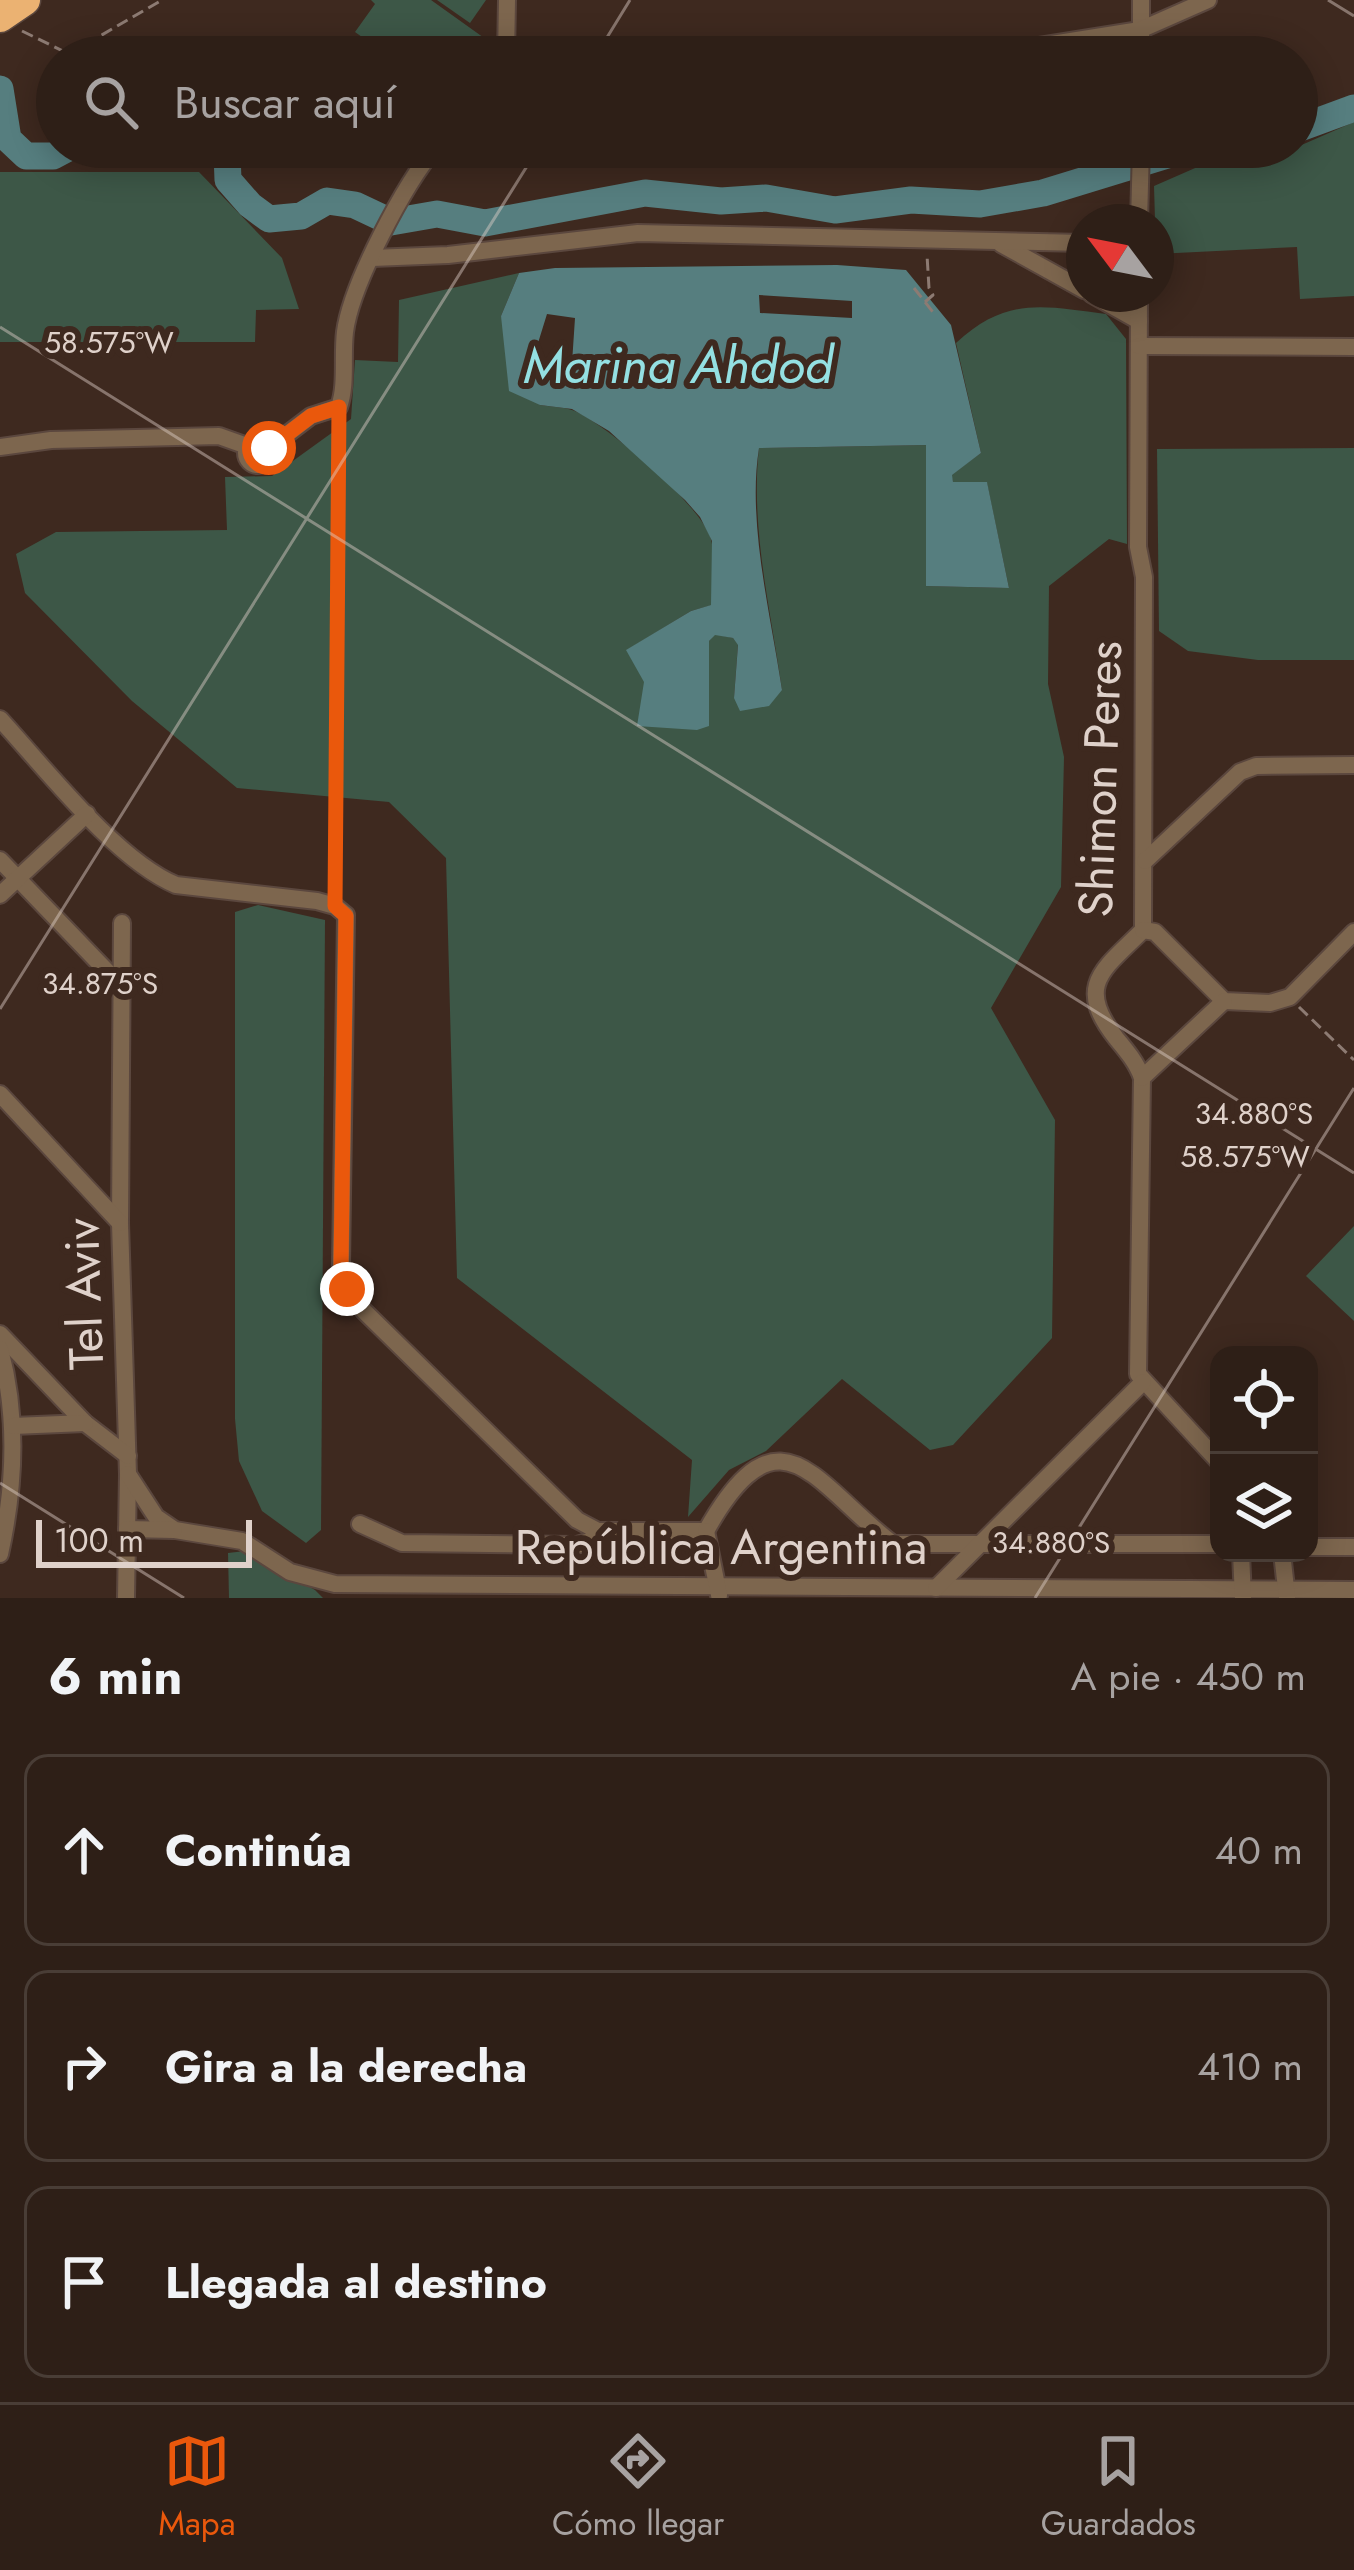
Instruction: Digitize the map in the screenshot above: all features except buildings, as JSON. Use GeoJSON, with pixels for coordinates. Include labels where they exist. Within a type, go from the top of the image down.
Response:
{"type":"FeatureCollection","features":[{"type":"Feature","properties":{"kind":"street"},"geometry":{"type":"LineString","coordinates":[[506,36],[507,0]]}},
{"type":"Feature","properties":{"kind":"street"},"geometry":{"type":"LineString","coordinates":[[1140,36],[1141,0]]}},
{"type":"Feature","properties":{"kind":"street"},"geometry":{"type":"LineString","coordinates":[[1102,36],[1140,30],[1208,0]]}},
{"type":"Feature","properties":{"kind":"street"},"geometry":{"type":"LineString","coordinates":[[0,447],[51,440],[218,436],[247,446],[256,441],[269,448],[311,416],[339,407],[345,328],[385,231],[422,168]]}},
{"type":"Feature","properties":{"kind":"street"},"geometry":{"type":"LineString","coordinates":[[1139,204],[1140,168]]}},
{"type":"Feature","properties":{"kind":"street"},"geometry":{"type":"LineString","coordinates":[[372,258],[448,255],[638,233],[1066,243]]}},
{"type":"Feature","properties":{"kind":"street"},"geometry":{"type":"LineString","coordinates":[[999,243],[1066,280]]}},
{"type":"Feature","properties":{"kind":"street"},"geometry":{"type":"LineString","coordinates":[[1123,312],[1139,321]]}},
{"type":"Feature","properties":{"kind":"street","name":"Shimon Peres"},"geometry":{"type":"LineString","coordinates":[[1139,312],[1143,930],[1105,968],[1094,988],[1094,1000],[1101,1020],[1142,1078]]}},
{"type":"Feature","properties":{"kind":"street"},"geometry":{"type":"LineString","coordinates":[[1139,346],[1354,347]]}},
{"type":"Feature","properties":{"kind":"street"},"geometry":{"type":"LineString","coordinates":[[0,719],[87,814],[148,871],[176,885],[317,901],[335,906],[346,916],[342,1278],[364,1311],[563,1509],[598,1531],[706,1532],[719,1592]]}},
{"type":"Feature","properties":{"kind":"street"},"geometry":{"type":"LineString","coordinates":[[1145,861],[1240,772],[1256,766],[1354,765]]}},
{"type":"Feature","properties":{"kind":"street"},"geometry":{"type":"LineString","coordinates":[[0,895],[87,814]]}},
{"type":"Feature","properties":{"kind":"street"},"geometry":{"type":"LineString","coordinates":[[0,860],[123,988]]}},
{"type":"Feature","properties":{"kind":"street","name":"Tel Aviv"},"geometry":{"type":"LineString","coordinates":[[122,923],[120,1223],[128,1465],[126,1598]]}},
{"type":"Feature","properties":{"kind":"street"},"geometry":{"type":"LineString","coordinates":[[1143,930],[1155,932],[1224,1001],[1270,1003],[1290,997],[1354,932]]}},
{"type":"Feature","properties":{"kind":"street"},"geometry":{"type":"LineString","coordinates":[[1211,1454],[1143,1382],[1137,1362],[1142,1078],[1224,1001]]}},
{"type":"Feature","properties":{"kind":"street"},"geometry":{"type":"LineString","coordinates":[[0,1094],[120,1223]]}},
{"type":"Feature","properties":{"kind":"street"},"geometry":{"type":"LineString","coordinates":[[0,1334],[128,1465],[157,1517],[175,1530]]}},
{"type":"Feature","properties":{"kind":"street"},"geometry":{"type":"LineString","coordinates":[[0,1348],[13,1426],[10,1511],[0,1554]]}},
{"type":"Feature","properties":{"kind":"street"},"geometry":{"type":"LineString","coordinates":[[936,1588],[1143,1382]]}},
{"type":"Feature","properties":{"kind":"street"},"geometry":{"type":"LineString","coordinates":[[13,1426],[85,1423]]}},
{"type":"Feature","properties":{"kind":"street","name":"República Argentina"},"geometry":{"type":"LineString","coordinates":[[706,1532],[726,1496],[748,1476],[772,1462],[789,1461],[831,1486],[893,1544],[1210,1544]]}},
{"type":"Feature","properties":{"kind":"street"},"geometry":{"type":"LineString","coordinates":[[360,1523],[402,1543],[578,1545],[590,1541],[598,1531]]}},
{"type":"Feature","properties":{"kind":"street","name":"República Argentina"},"geometry":{"type":"LineString","coordinates":[[127,1529],[242,1540],[290,1572],[335,1584],[719,1592],[936,1588],[1287,1594],[1354,1590]]}},
{"type":"Feature","properties":{"kind":"street"},"geometry":{"type":"LineString","coordinates":[[1318,1546],[1354,1547]]}},
{"type":"Feature","properties":{"kind":"street"},"geometry":{"type":"LineString","coordinates":[[1241,1562],[1243,1594]]}},
{"type":"Feature","properties":{"kind":"street"},"geometry":{"type":"LineString","coordinates":[[1283,1562],[1287,1594]]}},
{"type":"Feature","properties":{"kind":"path"},"geometry":{"type":"LineString","coordinates":[[100,36],[162,0]]}},
{"type":"Feature","properties":{"kind":"path"},"geometry":{"type":"LineString","coordinates":[[14,14],[44,36]]}},
{"type":"Feature","properties":{"kind":"path"},"geometry":{"type":"LineString","coordinates":[[926,302],[933,295],[928,288],[927,241]]}},
{"type":"Feature","properties":{"kind":"path"},"geometry":{"type":"LineString","coordinates":[[914,288],[937,316]]}},
{"type":"Feature","properties":{"kind":"path"},"geometry":{"type":"LineString","coordinates":[[335,906],[339,407]]}},
{"type":"Feature","properties":{"kind":"path"},"geometry":{"type":"LineString","coordinates":[[1290,997],[1354,1060]]}},
{"type":"Feature","properties":{"kind":"green space"},"geometry":{"type":"Polygon","coordinates":[[[371,0],[431,0],[481,36],[361,36],[355,32],[375,4],[371,0]]]}},
{"type":"Feature","properties":{"kind":"green space"},"geometry":{"type":"Polygon","coordinates":[[[437,0],[486,0],[470,23],[437,0]]]}},
{"type":"Feature","properties":{"kind":"green space"},"geometry":{"type":"Polygon","coordinates":[[[1354,122],[1354,296],[1300,299],[1297,247],[1174,253],[1174,204],[1155,204],[1154,186],[1195,168],[1318,168],[1318,138],[1354,122]]]}},
{"type":"Feature","properties":{"kind":"green space"},"geometry":{"type":"Polygon","coordinates":[[[0,172],[199,172],[282,258],[299,309],[256,310],[255,342],[0,342],[0,172]]]}},
{"type":"Feature","properties":{"kind":"green space"},"geometry":{"type":"Polygon","coordinates":[[[519,273],[501,316],[540,405],[577,412],[610,434],[691,507],[711,539],[712,605],[691,611],[627,650],[709,726],[709,641],[715,634],[738,644],[734,698],[782,690],[759,539],[759,448],[927,445],[926,586],[1009,588],[987,483],[953,482],[951,475],[981,453],[956,343],[1009,311],[1044,307],[1106,314],[1126,339],[1127,544],[1109,539],[1049,586],[1048,684],[1064,757],[1061,887],[991,1008],[1055,1120],[1052,1338],[953,1445],[930,1450],[842,1379],[766,1451],[729,1470],[688,1517],[692,1460],[457,1278],[446,858],[389,802],[237,788],[132,701],[25,593],[16,554],[56,532],[227,530],[225,477],[272,476],[351,419],[355,360],[398,362],[399,300],[519,273]]]}},
{"type":"Feature","properties":{"kind":"green space"},"geometry":{"type":"Polygon","coordinates":[[[1354,448],[1354,660],[1258,660],[1188,651],[1159,631],[1157,449],[1354,448]]]}},
{"type":"Feature","properties":{"kind":"green space"},"geometry":{"type":"Polygon","coordinates":[[[258,905],[325,920],[321,1530],[306,1543],[262,1511],[239,1461],[235,1419],[235,912],[258,905]]]}},
{"type":"Feature","properties":{"kind":"green space"},"geometry":{"type":"Polygon","coordinates":[[[1354,1226],[1354,1321],[1306,1276],[1354,1226]]]}},
{"type":"Feature","properties":{"kind":"green space"},"geometry":{"type":"Polygon","coordinates":[[[245,1551],[323,1598],[229,1598],[228,1553],[245,1551]]]}},
{"type":"Feature","properties":{"kind":"water","name":"Marina Ahdod"},"geometry":{"type":"Polygon","coordinates":[[[837,265],[906,270],[951,325],[981,453],[952,475],[953,482],[987,482],[1009,588],[926,586],[926,445],[759,448],[758,538],[782,690],[769,706],[740,711],[734,698],[738,645],[733,638],[715,635],[709,641],[709,726],[697,730],[637,726],[644,682],[626,650],[691,611],[711,605],[712,541],[685,500],[609,431],[572,409],[540,405],[509,391],[501,316],[519,273],[555,268],[837,265]],[[759,295],[760,313],[852,318],[852,301],[759,295]],[[547,314],[538,343],[540,363],[550,368],[572,363],[575,318],[547,314]]]}},
{"type":"Feature","properties":{"kind":"waterway"},"geometry":{"type":"LineString","coordinates":[[0,89],[8,139],[26,156],[36,156]]}},
{"type":"Feature","properties":{"kind":"waterway"},"geometry":{"type":"LineString","coordinates":[[1318,121],[1354,108]]}},
{"type":"Feature","properties":{"kind":"waterway"},"geometry":{"type":"LineString","coordinates":[[228,168],[228,180],[269,219],[301,216],[327,201],[355,205],[391,222],[437,214],[485,223],[645,193],[721,201],[766,198],[835,210],[911,200],[980,204],[1043,193],[1125,168]]}},
{"type":"Feature","properties":{"kind":"route"},"geometry":{"type":"LineString","coordinates":[[269,448],[311,416],[339,407],[335,906],[346,916],[341,1265],[347,1289]]}}]}
